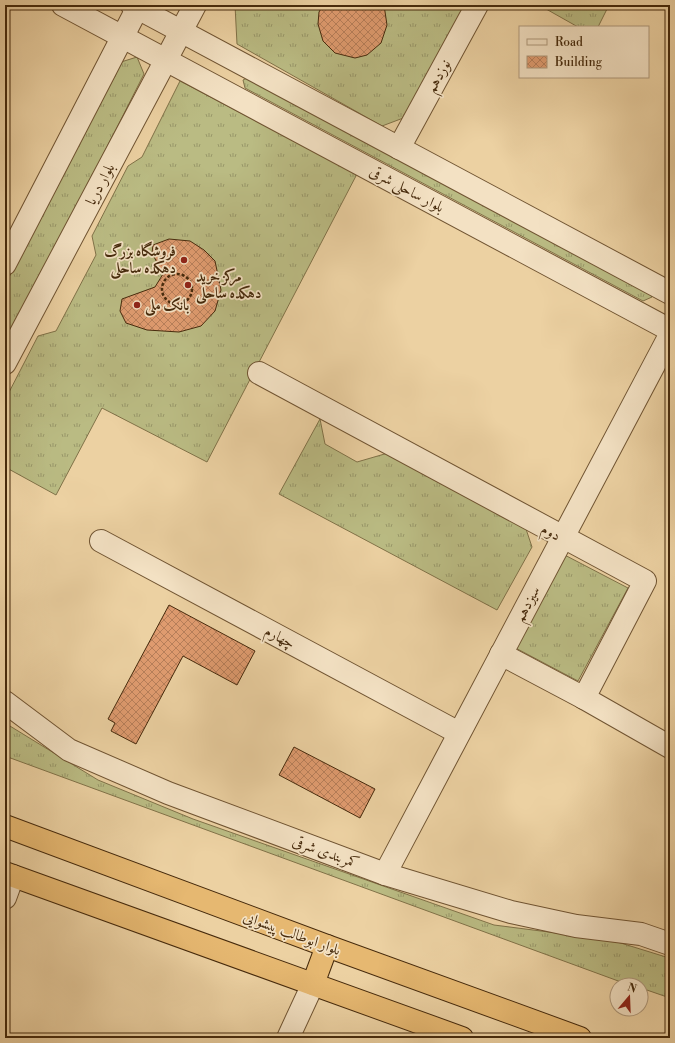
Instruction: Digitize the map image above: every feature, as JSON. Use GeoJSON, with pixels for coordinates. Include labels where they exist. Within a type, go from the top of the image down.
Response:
{"type":"FeatureCollection","features":[{"type":"Feature","properties":{"kind":"highway","name":"بلوار ابوطالب پیشوایی"},"geometry":{"type":"LineString","coordinates":[[5,826],[327,946],[580,1038]]}},
{"type":"Feature","properties":{"kind":"highway"},"geometry":{"type":"LineString","coordinates":[[9,874],[462,1038]]}},
{"type":"Feature","properties":{"kind":"highway"},"geometry":{"type":"LineString","coordinates":[[313,984],[327,946]]}},
{"type":"Feature","properties":{"kind":"street","name":"بلوار ساحلی شرقی"},"geometry":{"type":"LineString","coordinates":[[64,5],[670,330]]}},
{"type":"Feature","properties":{"kind":"street","name":"بلوار دریا"},"geometry":{"type":"LineString","coordinates":[[5,363],[195,5]]}},
{"type":"Feature","properties":{"kind":"street","name":"نوزدهم"},"geometry":{"type":"LineString","coordinates":[[399,148],[477,5]]}},
{"type":"Feature","properties":{"kind":"street"},"geometry":{"type":"LineString","coordinates":[[5,264],[136,6],[670,293]]}},
{"type":"Feature","properties":{"kind":"street","name":"سیزدهم"},"geometry":{"type":"LineString","coordinates":[[385,874],[670,336]]}},
{"type":"Feature","properties":{"kind":"street","name":"دوم"},"geometry":{"type":"LineString","coordinates":[[259,373],[645,581],[584,698]]}},
{"type":"Feature","properties":{"kind":"street","name":"چهارم"},"geometry":{"type":"LineString","coordinates":[[101,541],[459,733]]}},
{"type":"Feature","properties":{"kind":"street"},"geometry":{"type":"LineString","coordinates":[[501,654],[584,698],[670,747]]}},
{"type":"Feature","properties":{"kind":"street","name":"کمربندی شرقی"},"geometry":{"type":"LineString","coordinates":[[5,702],[69,750],[168,793],[385,874],[511,912],[576,926],[641,934],[670,944]]}},
{"type":"Feature","properties":{"kind":"street"},"geometry":{"type":"LineString","coordinates":[[5,898],[9,874]]}},
{"type":"Feature","properties":{"kind":"street"},"geometry":{"type":"LineString","coordinates":[[288,1038],[313,984]]}},
{"type":"Feature","properties":{"kind":"path"},"geometry":{"type":"LineString","coordinates":[[173,274],[180,274],[186,277],[191,282],[193,289],[191,296],[181,304],[174,305],[168,302],[163,296],[161,290],[167,277],[173,274]]}},
{"type":"Feature","properties":{"kind":"green space"},"geometry":{"type":"Polygon","coordinates":[[[235,5],[468,5],[406,117],[382,126],[237,44],[235,5]]]}},
{"type":"Feature","properties":{"kind":"green space"},"geometry":{"type":"Polygon","coordinates":[[[539,5],[609,5],[598,26],[576,26],[539,5]]]}},
{"type":"Feature","properties":{"kind":"green space"},"geometry":{"type":"Polygon","coordinates":[[[137,57],[144,74],[5,348],[5,285],[121,62],[137,57]]]}},
{"type":"Feature","properties":{"kind":"green space"},"geometry":{"type":"Polygon","coordinates":[[[249,77],[647,291],[652,297],[643,301],[245,88],[243,80],[249,77]]]}},
{"type":"Feature","properties":{"kind":"green space"},"geometry":{"type":"Polygon","coordinates":[[[180,81],[357,174],[207,462],[102,408],[56,495],[5,467],[5,400],[38,336],[56,331],[96,255],[92,236],[128,166],[142,157],[180,81]]]}},
{"type":"Feature","properties":{"kind":"green space"},"geometry":{"type":"Polygon","coordinates":[[[320,419],[325,444],[357,462],[388,453],[526,529],[532,547],[497,610],[279,494],[320,419]]]}},
{"type":"Feature","properties":{"kind":"green space"},"geometry":{"type":"Polygon","coordinates":[[[557,551],[628,588],[578,681],[508,644],[557,551]]]}},
{"type":"Feature","properties":{"kind":"green space"},"geometry":{"type":"Polygon","coordinates":[[[5,723],[98,780],[193,819],[494,925],[611,940],[666,957],[670,959],[670,998],[649,991],[649,977],[609,978],[5,756],[5,723]]]}},
{"type":"Feature","properties":{"kind":"building"},"geometry":{"type":"Polygon","coordinates":[[[323,5],[384,5],[387,25],[381,43],[367,55],[355,58],[335,53],[323,41],[318,24],[319,12],[323,5]]]}},
{"type":"Feature","properties":{"kind":"building","name":"مرکز خرید دهکده ساحلی"},"geometry":{"type":"Polygon","coordinates":[[[169,239],[190,241],[204,250],[215,261],[221,290],[215,311],[201,326],[179,332],[147,330],[126,323],[120,311],[122,299],[155,287],[163,274],[152,253],[153,245],[169,239]]]}},
{"type":"Feature","properties":{"kind":"building"},"geometry":{"type":"Polygon","coordinates":[[[169,605],[255,651],[237,685],[183,656],[136,744],[111,731],[115,723],[108,719],[169,605]]]}},
{"type":"Feature","properties":{"kind":"building"},"geometry":{"type":"Polygon","coordinates":[[[294,747],[375,789],[360,818],[279,775],[294,747]]]}},
{"type":"Feature","properties":{"kind":"place","name":"فروشگاه بزرگ دهکده ساحلی"},"geometry":{"type":"Point","coordinates":[184,260]}},
{"type":"Feature","properties":{"kind":"place","name":"مرکز خرید دهکده ساحلی"},"geometry":{"type":"Point","coordinates":[188,285]}},
{"type":"Feature","properties":{"kind":"place","name":"بانک ملی"},"geometry":{"type":"Point","coordinates":[137,305]}}]}
